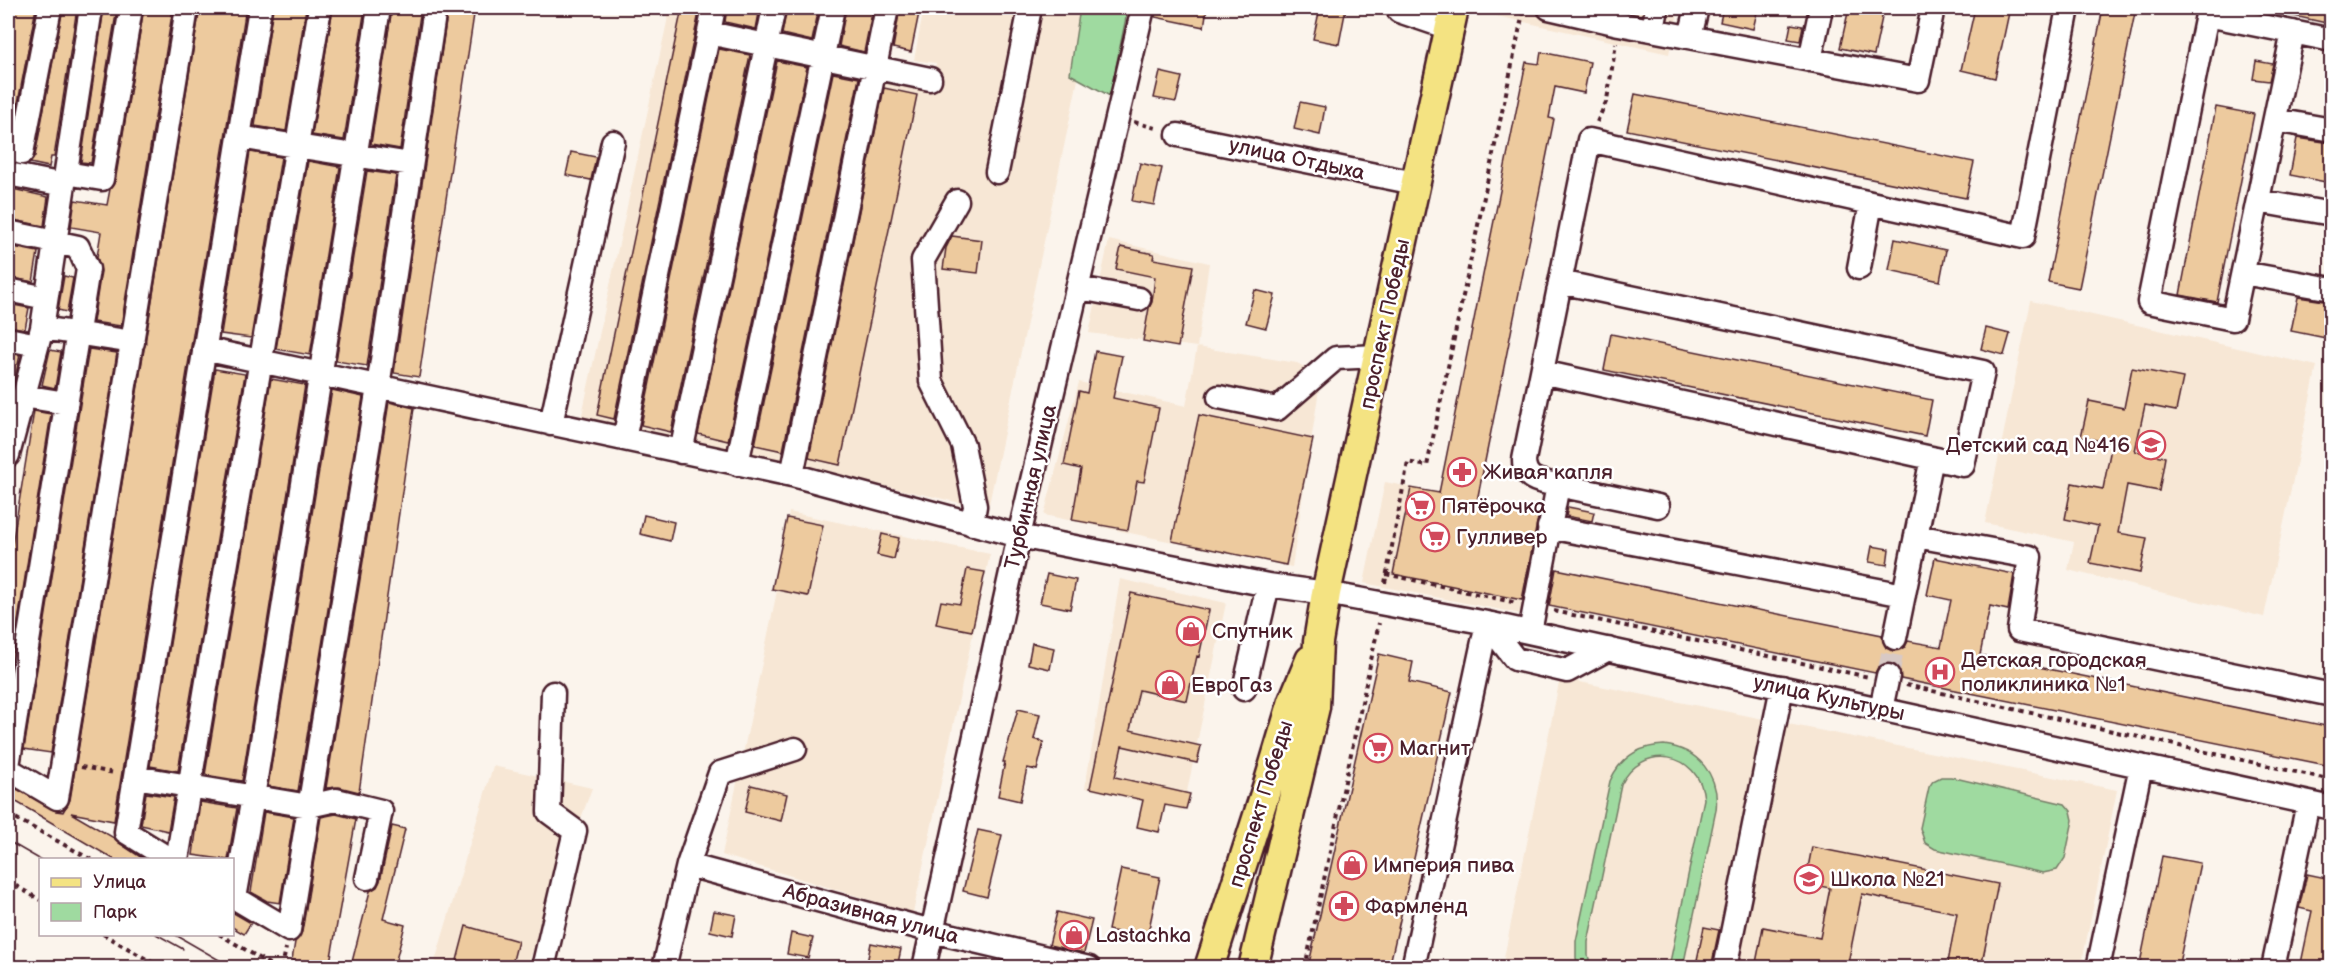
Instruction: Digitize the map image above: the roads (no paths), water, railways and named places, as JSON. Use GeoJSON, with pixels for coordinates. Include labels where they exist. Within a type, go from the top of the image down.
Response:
{"type":"FeatureCollection","features":[{"type":"Feature","properties":{"kind":"main road","name":"проспект Победы"},"geometry":{"type":"LineString","coordinates":[[1253,968],[1315,707],[1318,642],[1326,593],[1452,18]]}},
{"type":"Feature","properties":{"kind":"main road","name":"проспект Победы"},"geometry":{"type":"LineString","coordinates":[[1209,968],[1293,700],[1318,642]]}},
{"type":"Feature","properties":{"kind":"street"},"geometry":{"type":"LineString","coordinates":[[22,153],[50,8]]}},
{"type":"Feature","properties":{"kind":"street"},"geometry":{"type":"LineString","coordinates":[[8,455],[39,337],[56,241],[91,8]]}},
{"type":"Feature","properties":{"kind":"street"},"geometry":{"type":"LineString","coordinates":[[8,174],[65,179],[102,179],[131,8]]}},
{"type":"Feature","properties":{"kind":"street"},"geometry":{"type":"LineString","coordinates":[[8,232],[78,247],[88,269],[8,767],[57,798],[187,8]]}},
{"type":"Feature","properties":{"kind":"street"},"geometry":{"type":"LineString","coordinates":[[168,858],[126,832],[260,8]]}},
{"type":"Feature","properties":{"kind":"street"},"geometry":{"type":"LineString","coordinates":[[177,858],[320,8]]}},
{"type":"Feature","properties":{"kind":"street"},"geometry":{"type":"LineString","coordinates":[[379,8],[253,797],[234,897],[289,930],[378,387],[435,8]]}},
{"type":"Feature","properties":{"kind":"street"},"geometry":{"type":"LineString","coordinates":[[624,439],[714,8]]}},
{"type":"Feature","properties":{"kind":"street"},"geometry":{"type":"LineString","coordinates":[[681,452],[774,8]]}},
{"type":"Feature","properties":{"kind":"street"},"geometry":{"type":"LineString","coordinates":[[737,464],[833,8]]}},
{"type":"Feature","properties":{"kind":"street"},"geometry":{"type":"LineString","coordinates":[[792,476],[887,8]]}},
{"type":"Feature","properties":{"kind":"street"},"geometry":{"type":"LineString","coordinates":[[997,172],[1030,8]]}},
{"type":"Feature","properties":{"kind":"street","name":"Турбинная улица"},"geometry":{"type":"LineString","coordinates":[[924,968],[1019,536],[1143,8]]}},
{"type":"Feature","properties":{"kind":"street"},"geometry":{"type":"LineString","coordinates":[[1398,8],[1399,11],[1452,18]]}},
{"type":"Feature","properties":{"kind":"street"},"geometry":{"type":"LineString","coordinates":[[1552,8],[1619,24],[1918,80],[1933,8]]}},
{"type":"Feature","properties":{"kind":"street"},"geometry":{"type":"LineString","coordinates":[[1653,30],[1657,8]]}},
{"type":"Feature","properties":{"kind":"street"},"geometry":{"type":"LineString","coordinates":[[1690,37],[1696,8]]}},
{"type":"Feature","properties":{"kind":"street"},"geometry":{"type":"LineString","coordinates":[[1810,60],[1821,8]]}},
{"type":"Feature","properties":{"kind":"street"},"geometry":{"type":"LineString","coordinates":[[1658,506],[1535,481],[1527,474],[1524,466],[1589,140],[2022,237],[2068,8]]}},
{"type":"Feature","properties":{"kind":"street"},"geometry":{"type":"LineString","coordinates":[[2293,32],[2233,319],[2149,302],[2207,15],[2293,32],[2331,40]]}},
{"type":"Feature","properties":{"kind":"street"},"geometry":{"type":"LineString","coordinates":[[709,33],[930,79]]}},
{"type":"Feature","properties":{"kind":"street"},"geometry":{"type":"LineString","coordinates":[[2275,120],[2331,130]]}},
{"type":"Feature","properties":{"kind":"street","name":"улица Отдыха"},"geometry":{"type":"LineString","coordinates":[[1178,135],[1415,183]]}},
{"type":"Feature","properties":{"kind":"street"},"geometry":{"type":"LineString","coordinates":[[239,137],[354,157],[411,164]]}},
{"type":"Feature","properties":{"kind":"street"},"geometry":{"type":"LineString","coordinates":[[551,424],[614,142]]}},
{"type":"Feature","properties":{"kind":"street"},"geometry":{"type":"LineString","coordinates":[[957,201],[922,260],[931,381],[963,445],[975,506],[972,524]]}},
{"type":"Feature","properties":{"kind":"street"},"geometry":{"type":"LineString","coordinates":[[2258,201],[2331,214]]}},
{"type":"Feature","properties":{"kind":"street"},"geometry":{"type":"LineString","coordinates":[[1859,268],[1870,203]]}},
{"type":"Feature","properties":{"kind":"street"},"geometry":{"type":"LineString","coordinates":[[2243,273],[2331,289]]}},
{"type":"Feature","properties":{"kind":"street"},"geometry":{"type":"LineString","coordinates":[[1542,372],[1963,465],[1983,372],[1560,282]]}},
{"type":"Feature","properties":{"kind":"street"},"geometry":{"type":"LineString","coordinates":[[1079,288],[1139,299]]}},
{"type":"Feature","properties":{"kind":"street"},"geometry":{"type":"LineString","coordinates":[[8,290],[46,298]]}},
{"type":"Feature","properties":{"kind":"street"},"geometry":{"type":"LineString","coordinates":[[8,339],[78,334],[133,342]]}},
{"type":"Feature","properties":{"kind":"street","name":"улица Культуры"},"geometry":{"type":"LineString","coordinates":[[204,349],[792,476],[1019,536],[1268,585],[1326,593],[1487,623],[2331,808]]}},
{"type":"Feature","properties":{"kind":"street"},"geometry":{"type":"LineString","coordinates":[[1219,397],[1277,410],[1336,358],[1378,356]]}},
{"type":"Feature","properties":{"kind":"street"},"geometry":{"type":"LineString","coordinates":[[23,396],[66,403]]}},
{"type":"Feature","properties":{"kind":"street"},"geometry":{"type":"LineString","coordinates":[[1895,638],[1932,458]]}},
{"type":"Feature","properties":{"kind":"street"},"geometry":{"type":"LineString","coordinates":[[1530,632],[1558,485]]}},
{"type":"Feature","properties":{"kind":"street"},"geometry":{"type":"LineString","coordinates":[[1550,527],[1904,595]]}},
{"type":"Feature","properties":{"kind":"street"},"geometry":{"type":"LineString","coordinates":[[1916,536],[2030,557],[2019,630],[2331,691]]}},
{"type":"Feature","properties":{"kind":"street"},"geometry":{"type":"LineString","coordinates":[[1244,689],[1268,585]]}},
{"type":"Feature","properties":{"kind":"street"},"geometry":{"type":"LineString","coordinates":[[1487,623],[1515,659],[1567,671],[1608,649]]}},
{"type":"Feature","properties":{"kind":"street"},"geometry":{"type":"LineString","coordinates":[[1413,968],[1487,623]]}},
{"type":"Feature","properties":{"kind":"street"},"geometry":{"type":"LineString","coordinates":[[1881,709],[1888,678]]}},
{"type":"Feature","properties":{"kind":"street"},"geometry":{"type":"LineString","coordinates":[[1725,968],[1782,687]]}},
{"type":"Feature","properties":{"kind":"street"},"geometry":{"type":"LineString","coordinates":[[543,968],[575,831],[549,812],[553,693]]}},
{"type":"Feature","properties":{"kind":"street"},"geometry":{"type":"LineString","coordinates":[[664,968],[688,866],[720,773],[795,749]]}},
{"type":"Feature","properties":{"kind":"street"},"geometry":{"type":"LineString","coordinates":[[2098,968],[2141,766]]}},
{"type":"Feature","properties":{"kind":"street"},"geometry":{"type":"LineString","coordinates":[[135,777],[309,806],[336,800],[381,811],[367,878]]}},
{"type":"Feature","properties":{"kind":"street"},"geometry":{"type":"LineString","coordinates":[[2273,968],[2308,803]]}},
{"type":"Feature","properties":{"kind":"street","name":"Абразивная улица"},"geometry":{"type":"LineString","coordinates":[[688,866],[932,931],[1089,968]]}},
{"type":"Feature","properties":{"kind":"tunnel"},"geometry":{"type":"LineString","coordinates":[[1888,676],[1895,638]]}},
{"type":"Feature","properties":{"kind":"tram line"},"geometry":{"type":"LineString","coordinates":[[8,841],[39,859]]}},
{"type":"Feature","properties":{"kind":"tram line"},"geometry":{"type":"LineString","coordinates":[[160,936],[183,949]]}},
{"type":"Feature","properties":{"kind":"tram line"},"geometry":{"type":"LineString","coordinates":[[177,936],[233,968]]}},
{"type":"Feature","properties":{"kind":"place","name":"Детский сад №416"},"geometry":{"type":"Point","coordinates":[2151,445]}},
{"type":"Feature","properties":{"kind":"place","name":"Живая капля"},"geometry":{"type":"Point","coordinates":[1462,472]}},
{"type":"Feature","properties":{"kind":"place","name":"Пятёрочка"},"geometry":{"type":"Point","coordinates":[1420,506]}},
{"type":"Feature","properties":{"kind":"place","name":"Гулливер"},"geometry":{"type":"Point","coordinates":[1435,537]}},
{"type":"Feature","properties":{"kind":"place","name":"Спутник"},"geometry":{"type":"Point","coordinates":[1191,631]}},
{"type":"Feature","properties":{"kind":"place","name":"Детская городская поликлиника №1"},"geometry":{"type":"Point","coordinates":[1940,672]}},
{"type":"Feature","properties":{"kind":"place","name":"ЕвроГаз"},"geometry":{"type":"Point","coordinates":[1170,685]}},
{"type":"Feature","properties":{"kind":"place","name":"Магнит"},"geometry":{"type":"Point","coordinates":[1378,748]}},
{"type":"Feature","properties":{"kind":"place","name":"Империя пива"},"geometry":{"type":"Point","coordinates":[1352,865]}},
{"type":"Feature","properties":{"kind":"place","name":"Школа №21"},"geometry":{"type":"Point","coordinates":[1809,879]}},
{"type":"Feature","properties":{"kind":"place","name":"Фармленд"},"geometry":{"type":"Point","coordinates":[1344,906]}},
{"type":"Feature","properties":{"kind":"place","name":"Lastachka"},"geometry":{"type":"Point","coordinates":[1074,935]}}]}
